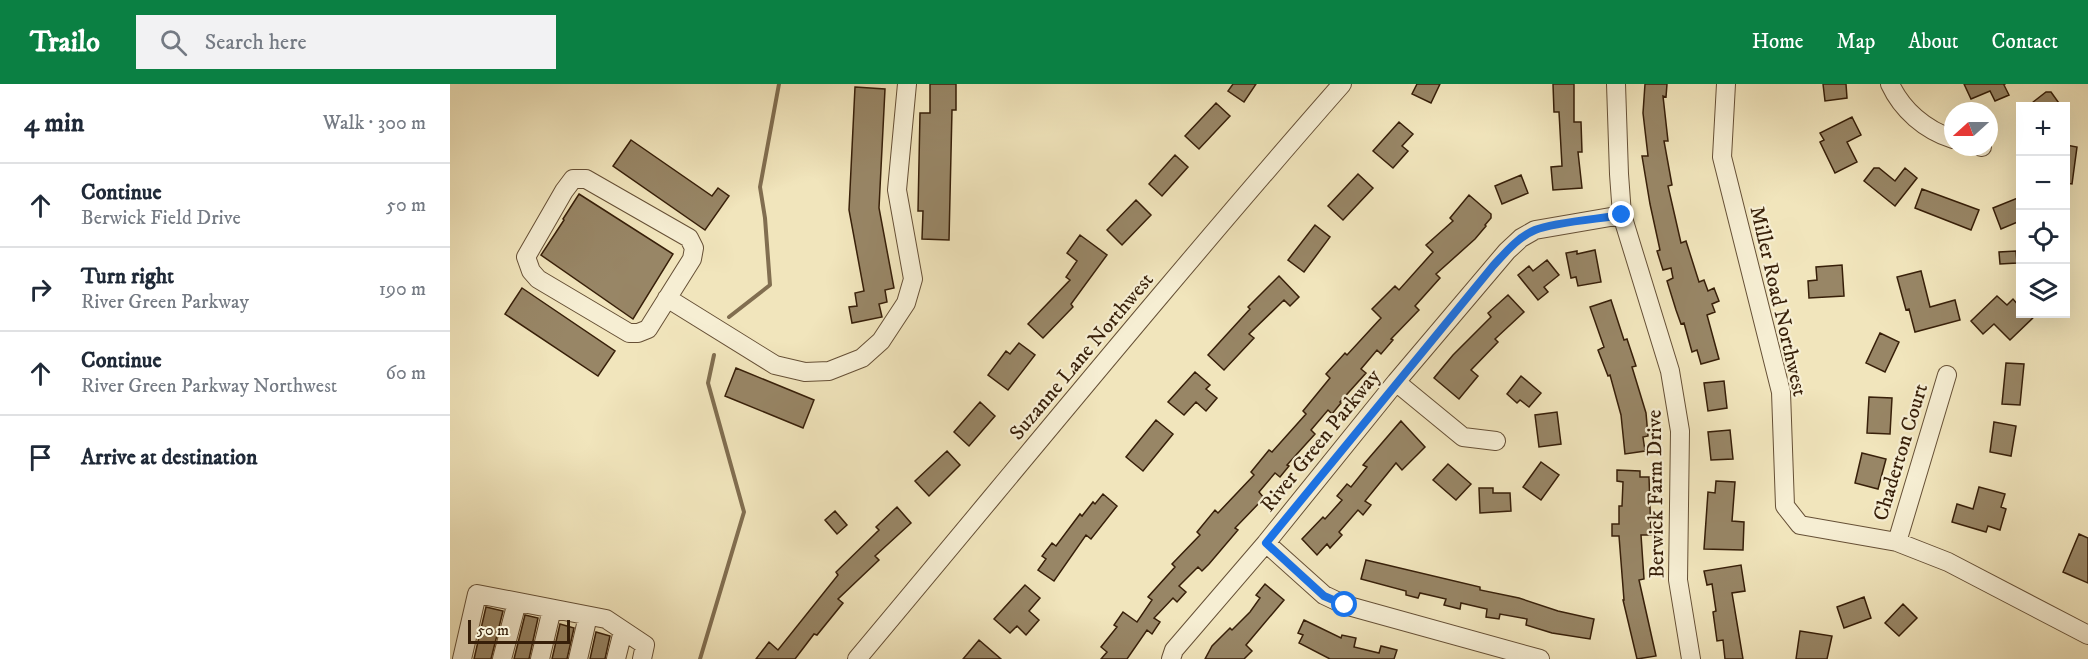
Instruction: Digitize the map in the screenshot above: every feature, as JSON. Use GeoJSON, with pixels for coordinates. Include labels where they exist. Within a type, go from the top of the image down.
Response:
{"type":"FeatureCollection","features":[{"type":"Feature","properties":{"kind":"street"},"geometry":{"type":"LineString","coordinates":[[667,298],[775,365],[805,372],[829,372],[862,358],[881,341],[906,303],[912,279],[897,190],[906,84]]}},
{"type":"Feature","properties":{"kind":"street","name":"Suzanne Lane Northwest"},"geometry":{"type":"LineString","coordinates":[[857,659],[1198,250],[1342,84]]}},
{"type":"Feature","properties":{"kind":"street","name":"Berwick Farm Drive"},"geometry":{"type":"LineString","coordinates":[[1616,84],[1622,215],[1670,371],[1676,400],[1680,431],[1678,580],[1691,659]]}},
{"type":"Feature","properties":{"kind":"street","name":"Miller Road Northwest"},"geometry":{"type":"LineString","coordinates":[[1726,84],[1722,157],[1781,392],[1785,506],[1800,525],[1897,542]]}},
{"type":"Feature","properties":{"kind":"street"},"geometry":{"type":"LineString","coordinates":[[1890,84],[1895,96],[1913,117],[1944,136]]}},
{"type":"Feature","properties":{"kind":"street"},"geometry":{"type":"LineString","coordinates":[[586,179],[689,238],[694,248],[692,259],[667,298],[648,329],[638,333],[629,333],[538,279],[531,271],[526,257],[564,191],[573,180],[586,179]]}},
{"type":"Feature","properties":{"kind":"street","name":"River Green Parkway"},"geometry":{"type":"LineString","coordinates":[[1171,659],[1174,650],[1266,543],[1396,382],[1507,251],[1521,238],[1535,230],[1622,215]]}},
{"type":"Feature","properties":{"kind":"street","name":"Chaderton Court"},"geometry":{"type":"LineString","coordinates":[[1897,542],[1947,375]]}},
{"type":"Feature","properties":{"kind":"street"},"geometry":{"type":"LineString","coordinates":[[1396,382],[1463,437],[1496,441]]}},
{"type":"Feature","properties":{"kind":"street"},"geometry":{"type":"LineString","coordinates":[[1897,542],[1948,562],[2088,635]]}},
{"type":"Feature","properties":{"kind":"street"},"geometry":{"type":"LineString","coordinates":[[1266,543],[1324,596],[1345,605],[1540,659]]}},
{"type":"Feature","properties":{"kind":"street"},"geometry":{"type":"LineString","coordinates":[[462,659],[477,594],[606,619],[645,645],[642,659]]}},
{"type":"Feature","properties":{"kind":"street"},"geometry":{"type":"LineString","coordinates":[[502,659],[517,602]]}},
{"type":"Feature","properties":{"kind":"street"},"geometry":{"type":"LineString","coordinates":[[540,659],[552,609]]}},
{"type":"Feature","properties":{"kind":"street"},"geometry":{"type":"LineString","coordinates":[[578,659],[588,616]]}},
{"type":"Feature","properties":{"kind":"street"},"geometry":{"type":"LineString","coordinates":[[616,659],[623,631]]}},
{"type":"Feature","properties":{"kind":"building"},"geometry":{"type":"Polygon","coordinates":[[[930,84],[956,84],[956,110],[952,110],[949,240],[922,239],[923,211],[918,211],[920,113],[930,113],[930,84]]]}},
{"type":"Feature","properties":{"kind":"building"},"geometry":{"type":"Polygon","coordinates":[[[1233,84],[1256,84],[1244,102],[1228,91],[1233,84]]]}},
{"type":"Feature","properties":{"kind":"building"},"geometry":{"type":"Polygon","coordinates":[[[1417,84],[1440,84],[1431,103],[1412,94],[1417,84]]]}},
{"type":"Feature","properties":{"kind":"building"},"geometry":{"type":"Polygon","coordinates":[[[1553,84],[1574,84],[1574,122],[1581,122],[1582,152],[1578,152],[1582,188],[1553,190],[1551,167],[1562,166],[1559,112],[1554,112],[1553,84]]]}},
{"type":"Feature","properties":{"kind":"building"},"geometry":{"type":"Polygon","coordinates":[[[1645,84],[1667,84],[1666,97],[1663,96],[1668,141],[1664,141],[1672,185],[1668,186],[1681,243],[1686,241],[1699,282],[1704,280],[1708,291],[1714,288],[1719,301],[1712,304],[1715,312],[1707,315],[1719,359],[1701,364],[1697,350],[1692,352],[1684,323],[1681,324],[1676,310],[1667,281],[1673,278],[1671,268],[1663,270],[1657,251],[1660,250],[1642,156],[1648,156],[1643,113],[1645,84]]]}},
{"type":"Feature","properties":{"kind":"building"},"geometry":{"type":"Polygon","coordinates":[[[1823,84],[1846,84],[1847,98],[1825,101],[1823,84]]]}},
{"type":"Feature","properties":{"kind":"building"},"geometry":{"type":"Polygon","coordinates":[[[1964,84],[2005,84],[2009,95],[1995,101],[1990,91],[1971,99],[1964,84]]]}},
{"type":"Feature","properties":{"kind":"building"},"geometry":{"type":"Polygon","coordinates":[[[855,87],[885,89],[879,208],[894,288],[885,290],[887,302],[879,304],[882,317],[852,323],[849,307],[857,306],[855,293],[864,291],[849,210],[855,87]]]}},
{"type":"Feature","properties":{"kind":"building"},"geometry":{"type":"Polygon","coordinates":[[[2046,92],[2051,92],[2058,102],[2033,102],[2046,92]]]}},
{"type":"Feature","properties":{"kind":"building"},"geometry":{"type":"Polygon","coordinates":[[[1216,103],[1230,116],[1199,149],[1185,136],[1216,103]]]}},
{"type":"Feature","properties":{"kind":"building"},"geometry":{"type":"Polygon","coordinates":[[[1852,117],[1861,135],[1847,142],[1857,162],[1835,173],[1820,142],[1824,140],[1820,133],[1852,117]]]}},
{"type":"Feature","properties":{"kind":"building"},"geometry":{"type":"Polygon","coordinates":[[[1399,122],[1413,134],[1402,146],[1408,151],[1393,168],[1373,151],[1399,122]]]}},
{"type":"Feature","properties":{"kind":"building"},"geometry":{"type":"Polygon","coordinates":[[[631,140],[712,196],[718,188],[729,196],[705,230],[613,166],[631,140]]]}},
{"type":"Feature","properties":{"kind":"building"},"geometry":{"type":"Polygon","coordinates":[[[2070,146],[2077,147],[2072,184],[2070,184],[2070,146]]]}},
{"type":"Feature","properties":{"kind":"building"},"geometry":{"type":"Polygon","coordinates":[[[1175,155],[1188,167],[1162,196],[1149,184],[1175,155]]]}},
{"type":"Feature","properties":{"kind":"building"},"geometry":{"type":"Polygon","coordinates":[[[1874,168],[1879,168],[1895,181],[1905,168],[1917,178],[1895,206],[1864,181],[1874,168]]]}},
{"type":"Feature","properties":{"kind":"building"},"geometry":{"type":"Polygon","coordinates":[[[1358,174],[1373,188],[1343,220],[1328,206],[1358,174]]]}},
{"type":"Feature","properties":{"kind":"building"},"geometry":{"type":"Polygon","coordinates":[[[1521,175],[1528,193],[1502,204],[1495,186],[1521,175]]]}},
{"type":"Feature","properties":{"kind":"building"},"geometry":{"type":"Polygon","coordinates":[[[1922,189],[1979,210],[1971,230],[1915,208],[1922,189]]]}},
{"type":"Feature","properties":{"kind":"building"},"geometry":{"type":"Polygon","coordinates":[[[579,194],[673,254],[633,319],[541,255],[579,194]]]}},
{"type":"Feature","properties":{"kind":"building"},"geometry":{"type":"Polygon","coordinates":[[[1469,195],[1491,214],[1486,226],[1436,274],[1440,278],[1415,306],[1419,310],[1391,339],[1393,340],[1381,354],[1377,350],[1361,369],[1366,373],[1332,414],[1328,410],[1311,430],[1315,434],[1287,465],[1289,466],[1280,477],[1275,473],[1259,492],[1264,498],[1235,528],[1238,530],[1202,571],[1198,567],[1179,586],[1186,592],[1177,602],[1173,598],[1154,618],[1160,622],[1152,634],[1147,630],[1127,659],[1101,659],[1107,652],[1101,647],[1117,627],[1114,625],[1123,612],[1137,622],[1152,600],[1148,597],[1175,567],[1172,564],[1200,535],[1197,532],[1215,510],[1218,513],[1254,475],[1251,472],[1269,450],[1272,452],[1306,414],[1303,411],[1330,378],[1326,374],[1381,318],[1372,309],[1395,286],[1399,290],[1433,252],[1426,245],[1453,221],[1450,218],[1469,195]]]}},
{"type":"Feature","properties":{"kind":"building"},"geometry":{"type":"Polygon","coordinates":[[[2016,199],[2016,223],[2001,229],[1993,208],[2016,199]]]}},
{"type":"Feature","properties":{"kind":"building"},"geometry":{"type":"Polygon","coordinates":[[[1136,200],[1151,215],[1122,245],[1107,230],[1136,200]]]}},
{"type":"Feature","properties":{"kind":"building"},"geometry":{"type":"Polygon","coordinates":[[[1315,225],[1330,237],[1304,272],[1288,260],[1315,225]]]}},
{"type":"Feature","properties":{"kind":"building"},"geometry":{"type":"Polygon","coordinates":[[[1080,235],[1107,255],[1071,304],[1073,307],[1043,338],[1028,324],[1070,280],[1066,277],[1077,261],[1067,253],[1080,235]]]}},
{"type":"Feature","properties":{"kind":"building"},"geometry":{"type":"Polygon","coordinates":[[[1595,250],[1601,282],[1578,286],[1576,277],[1571,278],[1566,253],[1577,251],[1577,254],[1595,250]]]}},
{"type":"Feature","properties":{"kind":"building"},"geometry":{"type":"Polygon","coordinates":[[[2016,251],[2016,263],[2000,264],[1999,252],[2016,251]]]}},
{"type":"Feature","properties":{"kind":"building"},"geometry":{"type":"Polygon","coordinates":[[[1547,260],[1559,275],[1544,287],[1548,292],[1538,300],[1518,275],[1529,266],[1533,271],[1547,260]]]}},
{"type":"Feature","properties":{"kind":"building"},"geometry":{"type":"Polygon","coordinates":[[[1842,265],[1844,296],[1809,298],[1808,281],[1817,280],[1816,267],[1842,265]]]}},
{"type":"Feature","properties":{"kind":"building"},"geometry":{"type":"Polygon","coordinates":[[[1921,271],[1930,307],[1955,300],[1960,320],[1915,332],[1897,277],[1921,271]]]}},
{"type":"Feature","properties":{"kind":"building"},"geometry":{"type":"Polygon","coordinates":[[[1279,276],[1299,297],[1290,306],[1284,300],[1249,334],[1254,338],[1224,370],[1208,355],[1250,309],[1248,307],[1279,276]]]}},
{"type":"Feature","properties":{"kind":"building"},"geometry":{"type":"Polygon","coordinates":[[[522,288],[615,351],[598,376],[505,314],[522,288]]]}},
{"type":"Feature","properties":{"kind":"building"},"geometry":{"type":"Polygon","coordinates":[[[1508,295],[1524,312],[1495,339],[1498,342],[1471,370],[1478,376],[1459,399],[1434,378],[1453,355],[1491,317],[1488,313],[1508,295]]]}},
{"type":"Feature","properties":{"kind":"building"},"geometry":{"type":"Polygon","coordinates":[[[1997,296],[2007,305],[2013,299],[2016,302],[2016,318],[2033,318],[2010,340],[1994,324],[1983,334],[1971,321],[1997,296]]]}},
{"type":"Feature","properties":{"kind":"building"},"geometry":{"type":"Polygon","coordinates":[[[1611,300],[1624,340],[1627,339],[1636,366],[1632,367],[1646,413],[1648,436],[1643,437],[1645,451],[1625,454],[1621,415],[1610,375],[1608,376],[1598,350],[1604,347],[1590,307],[1611,300]]]}},
{"type":"Feature","properties":{"kind":"building"},"geometry":{"type":"Polygon","coordinates":[[[1880,333],[1899,342],[1885,372],[1866,363],[1880,333]]]}},
{"type":"Feature","properties":{"kind":"building"},"geometry":{"type":"Polygon","coordinates":[[[1019,343],[1035,355],[1008,390],[988,375],[1006,351],[1010,354],[1019,343]]]}},
{"type":"Feature","properties":{"kind":"building"},"geometry":{"type":"Polygon","coordinates":[[[2006,363],[2024,364],[2020,405],[2002,404],[2006,363]]]}},
{"type":"Feature","properties":{"kind":"building"},"geometry":{"type":"Polygon","coordinates":[[[736,368],[814,400],[803,428],[725,396],[736,368]]]}},
{"type":"Feature","properties":{"kind":"building"},"geometry":{"type":"Polygon","coordinates":[[[1195,372],[1210,385],[1206,389],[1217,398],[1206,411],[1196,402],[1184,415],[1168,402],[1195,372]]]}},
{"type":"Feature","properties":{"kind":"building"},"geometry":{"type":"Polygon","coordinates":[[[1521,376],[1541,393],[1529,407],[1520,400],[1517,403],[1507,394],[1521,376]]]}},
{"type":"Feature","properties":{"kind":"building"},"geometry":{"type":"Polygon","coordinates":[[[1724,381],[1727,408],[1708,411],[1704,383],[1724,381]]]}},
{"type":"Feature","properties":{"kind":"building"},"geometry":{"type":"Polygon","coordinates":[[[1869,397],[1892,398],[1890,434],[1867,433],[1869,397]]]}},
{"type":"Feature","properties":{"kind":"building"},"geometry":{"type":"Polygon","coordinates":[[[980,402],[995,416],[969,446],[954,432],[980,402]]]}},
{"type":"Feature","properties":{"kind":"building"},"geometry":{"type":"Polygon","coordinates":[[[1557,412],[1561,444],[1539,447],[1535,415],[1557,412]]]}},
{"type":"Feature","properties":{"kind":"building"},"geometry":{"type":"Polygon","coordinates":[[[1156,420],[1173,434],[1143,471],[1126,457],[1156,420]]]}},
{"type":"Feature","properties":{"kind":"building"},"geometry":{"type":"Polygon","coordinates":[[[1401,421],[1425,447],[1402,470],[1396,463],[1365,501],[1371,505],[1363,515],[1358,510],[1339,532],[1342,535],[1330,548],[1327,544],[1317,555],[1302,539],[1342,500],[1337,496],[1347,484],[1351,487],[1367,467],[1363,465],[1401,421]]]}},
{"type":"Feature","properties":{"kind":"building"},"geometry":{"type":"Polygon","coordinates":[[[1994,422],[2016,426],[2011,456],[1990,452],[1994,422]]]}},
{"type":"Feature","properties":{"kind":"building"},"geometry":{"type":"Polygon","coordinates":[[[1730,430],[1733,459],[1711,460],[1708,432],[1730,430]]]}},
{"type":"Feature","properties":{"kind":"building"},"geometry":{"type":"Polygon","coordinates":[[[947,451],[960,465],[929,496],[915,481],[947,451]]]}},
{"type":"Feature","properties":{"kind":"building"},"geometry":{"type":"Polygon","coordinates":[[[1862,453],[1886,459],[1878,489],[1855,483],[1862,453]]]}},
{"type":"Feature","properties":{"kind":"building"},"geometry":{"type":"Polygon","coordinates":[[[1541,462],[1559,475],[1541,500],[1523,487],[1541,462]]]}},
{"type":"Feature","properties":{"kind":"building"},"geometry":{"type":"Polygon","coordinates":[[[1448,464],[1471,484],[1456,500],[1433,480],[1448,464]]]}},
{"type":"Feature","properties":{"kind":"building"},"geometry":{"type":"Polygon","coordinates":[[[1617,470],[1640,471],[1640,477],[1649,477],[1651,535],[1641,535],[1644,579],[1639,580],[1656,656],[1637,659],[1623,600],[1619,536],[1612,536],[1612,524],[1619,524],[1619,506],[1622,506],[1623,482],[1617,481],[1617,470]]]}},
{"type":"Feature","properties":{"kind":"building"},"geometry":{"type":"Polygon","coordinates":[[[1716,481],[1735,482],[1732,521],[1744,522],[1743,550],[1704,549],[1708,492],[1715,493],[1716,481]]]}},
{"type":"Feature","properties":{"kind":"building"},"geometry":{"type":"Polygon","coordinates":[[[1979,487],[2005,494],[2001,507],[2006,509],[2000,530],[1988,526],[1986,532],[1952,522],[1957,504],[1973,509],[1979,487]]]}},
{"type":"Feature","properties":{"kind":"building"},"geometry":{"type":"Polygon","coordinates":[[[1479,488],[1493,488],[1493,493],[1510,493],[1511,511],[1480,513],[1479,488]]]}},
{"type":"Feature","properties":{"kind":"building"},"geometry":{"type":"Polygon","coordinates":[[[1103,494],[1117,506],[1091,539],[1086,535],[1054,581],[1038,570],[1046,559],[1042,556],[1052,543],[1056,546],[1080,514],[1082,516],[1103,494]]]}},
{"type":"Feature","properties":{"kind":"building"},"geometry":{"type":"Polygon","coordinates":[[[897,507],[911,523],[875,556],[879,560],[838,599],[843,603],[817,635],[814,634],[795,659],[756,659],[769,642],[778,650],[838,575],[836,572],[879,530],[876,527],[897,507]]]}},
{"type":"Feature","properties":{"kind":"building"},"geometry":{"type":"Polygon","coordinates":[[[835,511],[847,525],[837,534],[825,520],[835,511]]]}},
{"type":"Feature","properties":{"kind":"building"},"geometry":{"type":"Polygon","coordinates":[[[2079,534],[2088,538],[2088,583],[2063,572],[2079,534]]]}},
{"type":"Feature","properties":{"kind":"building"},"geometry":{"type":"Polygon","coordinates":[[[1366,560],[1480,587],[1480,590],[1519,598],[1558,611],[1594,619],[1590,639],[1552,633],[1526,625],[1527,619],[1500,614],[1499,619],[1486,617],[1487,609],[1461,603],[1460,609],[1444,605],[1446,599],[1420,593],[1418,598],[1406,595],[1406,591],[1361,579],[1366,560]]]}},
{"type":"Feature","properties":{"kind":"building"},"geometry":{"type":"Polygon","coordinates":[[[1741,565],[1745,591],[1732,593],[1743,659],[1725,659],[1723,640],[1717,641],[1712,584],[1707,585],[1704,571],[1741,565]]]}},
{"type":"Feature","properties":{"kind":"building"},"geometry":{"type":"Polygon","coordinates":[[[1265,584],[1284,600],[1246,645],[1252,651],[1244,659],[1205,659],[1212,646],[1250,612],[1260,598],[1256,595],[1265,584]]]}},
{"type":"Feature","properties":{"kind":"building"},"geometry":{"type":"Polygon","coordinates":[[[1025,585],[1040,598],[1029,611],[1039,620],[1026,635],[1017,626],[1010,633],[994,619],[1025,585]]]}},
{"type":"Feature","properties":{"kind":"building"},"geometry":{"type":"Polygon","coordinates":[[[1864,597],[1871,618],[1844,628],[1837,607],[1864,597]]]}},
{"type":"Feature","properties":{"kind":"building"},"geometry":{"type":"Polygon","coordinates":[[[1903,604],[1917,618],[1899,636],[1885,623],[1903,604]]]}},
{"type":"Feature","properties":{"kind":"building"},"geometry":{"type":"Polygon","coordinates":[[[486,607],[503,611],[491,659],[474,659],[486,607]]]}},
{"type":"Feature","properties":{"kind":"building"},"geometry":{"type":"Polygon","coordinates":[[[525,615],[538,618],[529,659],[514,659],[525,615]]]}},
{"type":"Feature","properties":{"kind":"building"},"geometry":{"type":"Polygon","coordinates":[[[1304,620],[1341,638],[1342,635],[1356,638],[1354,647],[1379,653],[1381,646],[1397,650],[1394,659],[1330,659],[1299,643],[1303,635],[1298,633],[1304,620]]]}},
{"type":"Feature","properties":{"kind":"building"},"geometry":{"type":"Polygon","coordinates":[[[560,624],[574,628],[567,659],[552,659],[560,624]]]}},
{"type":"Feature","properties":{"kind":"building"},"geometry":{"type":"Polygon","coordinates":[[[1800,631],[1832,636],[1827,659],[1796,659],[1800,631]]]}},
{"type":"Feature","properties":{"kind":"building"},"geometry":{"type":"Polygon","coordinates":[[[596,632],[610,636],[605,659],[590,659],[596,632]]]}},
{"type":"Feature","properties":{"kind":"building"},"geometry":{"type":"Polygon","coordinates":[[[979,640],[1001,659],[963,659],[979,640]]]}},
{"type":"Feature","properties":{"kind":"waterway"},"geometry":{"type":"LineString","coordinates":[[729,317],[770,285],[765,218],[760,187],[779,84]]}},
{"type":"Feature","properties":{"kind":"waterway"},"geometry":{"type":"LineString","coordinates":[[700,659],[744,512],[708,383],[714,355]]}},
{"type":"Feature","properties":{"kind":"route"},"geometry":{"type":"LineString","coordinates":[[1345,605],[1324,596],[1266,543],[1396,382],[1493,266],[1521,238],[1535,230],[1550,226],[1622,215]]}}]}
